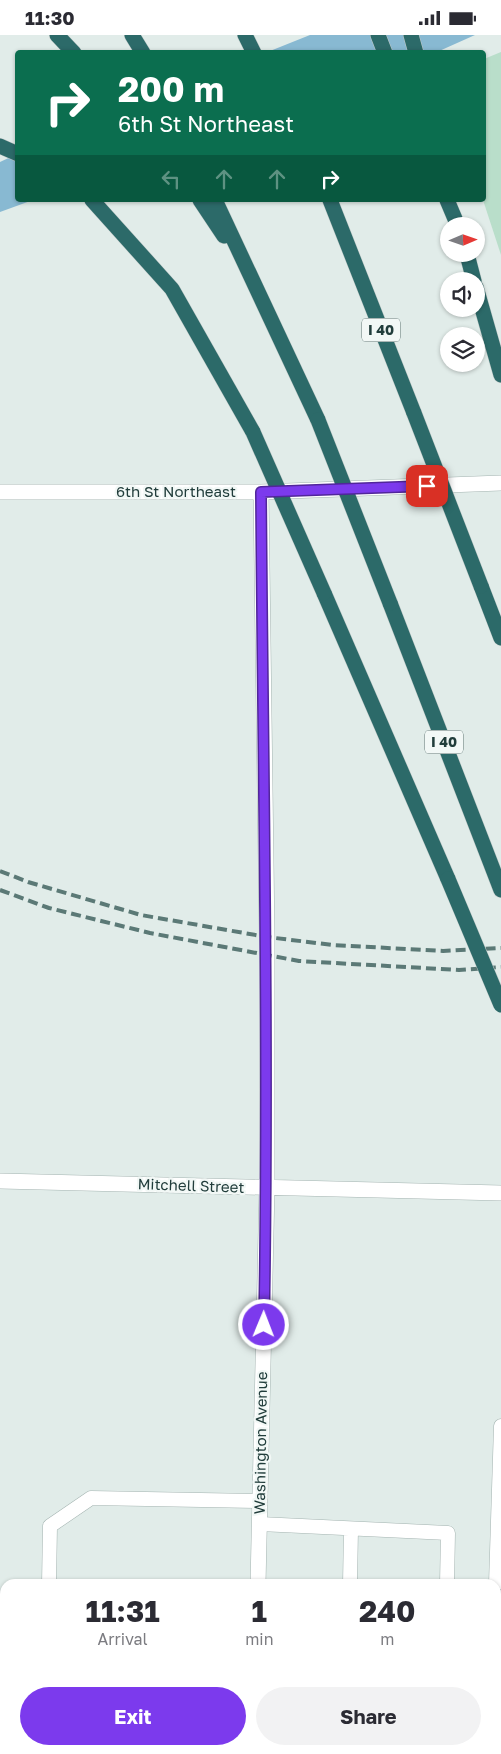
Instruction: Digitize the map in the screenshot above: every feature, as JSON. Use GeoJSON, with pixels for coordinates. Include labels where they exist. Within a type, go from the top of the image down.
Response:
{"type":"FeatureCollection","features":[{"type":"Feature","properties":{"kind":"highway"},"geometry":{"type":"LineString","coordinates":[[57,35],[71,50]]}},
{"type":"Feature","properties":{"kind":"highway"},"geometry":{"type":"LineString","coordinates":[[132,35],[141,50]]}},
{"type":"Feature","properties":{"kind":"highway"},"geometry":{"type":"LineString","coordinates":[[245,35],[252,50]]}},
{"type":"Feature","properties":{"kind":"highway"},"geometry":{"type":"LineString","coordinates":[[378,35],[384,50]]}},
{"type":"Feature","properties":{"kind":"highway"},"geometry":{"type":"LineString","coordinates":[[411,35],[415,50]]}},
{"type":"Feature","properties":{"kind":"highway"},"geometry":{"type":"LineString","coordinates":[[0,146],[15,154]]}},
{"type":"Feature","properties":{"kind":"highway"},"geometry":{"type":"LineString","coordinates":[[94,202],[172,289],[253,432],[501,1005]]}},
{"type":"Feature","properties":{"kind":"highway"},"geometry":{"type":"LineString","coordinates":[[201,202],[252,276]]}},
{"type":"Feature","properties":{"kind":"highway","name":"I 40"},"geometry":{"type":"LineString","coordinates":[[216,202],[318,420],[499,885]]}},
{"type":"Feature","properties":{"kind":"highway","name":"I 40"},"geometry":{"type":"LineString","coordinates":[[331,202],[501,638]]}},
{"type":"Feature","properties":{"kind":"highway"},"geometry":{"type":"LineString","coordinates":[[448,202],[455,217]]}},
{"type":"Feature","properties":{"kind":"highway"},"geometry":{"type":"LineString","coordinates":[[453,202],[457,217]]}},
{"type":"Feature","properties":{"kind":"highway"},"geometry":{"type":"LineString","coordinates":[[485,317],[501,375]]}},
{"type":"Feature","properties":{"kind":"street","name":"6th St Northeast"},"geometry":{"type":"LineString","coordinates":[[0,492],[261,492],[501,483]]}},
{"type":"Feature","properties":{"kind":"street","name":"Washington Avenue"},"geometry":{"type":"LineString","coordinates":[[258,1579],[267,1188],[261,492]]}},
{"type":"Feature","properties":{"kind":"street","name":"Mitchell Street"},"geometry":{"type":"LineString","coordinates":[[0,1181],[501,1193]]}},
{"type":"Feature","properties":{"kind":"lane"},"geometry":{"type":"LineString","coordinates":[[496,1579],[501,1426]]}},
{"type":"Feature","properties":{"kind":"lane"},"geometry":{"type":"LineString","coordinates":[[49,1579],[50,1526],[91,1498],[260,1501]]}},
{"type":"Feature","properties":{"kind":"lane"},"geometry":{"type":"LineString","coordinates":[[260,1524],[448,1533],[447,1579]]}},
{"type":"Feature","properties":{"kind":"lane"},"geometry":{"type":"LineString","coordinates":[[350,1579],[351,1529]]}},
{"type":"Feature","properties":{"kind":"green space"},"geometry":{"type":"Polygon","coordinates":[[[501,52],[501,255],[484,202],[486,202],[486,58],[501,52]]]}},
{"type":"Feature","properties":{"kind":"water"},"geometry":{"type":"Polygon","coordinates":[[[310,35],[475,35],[441,50],[272,50],[310,35]]]}},
{"type":"Feature","properties":{"kind":"water"},"geometry":{"type":"Polygon","coordinates":[[[15,155],[15,202],[28,202],[0,212],[0,162],[15,155]]]}},
{"type":"Feature","properties":{"kind":"railway"},"geometry":{"type":"LineString","coordinates":[[0,871],[28,882],[141,915],[267,937],[333,945],[443,951],[501,948]]}},
{"type":"Feature","properties":{"kind":"railway"},"geometry":{"type":"LineString","coordinates":[[0,890],[49,908],[150,933],[299,961],[459,970],[501,967]]}},
{"type":"Feature","properties":{"kind":"route"},"geometry":{"type":"LineString","coordinates":[[264,1325],[267,1188],[261,492],[427,486]]}}]}
